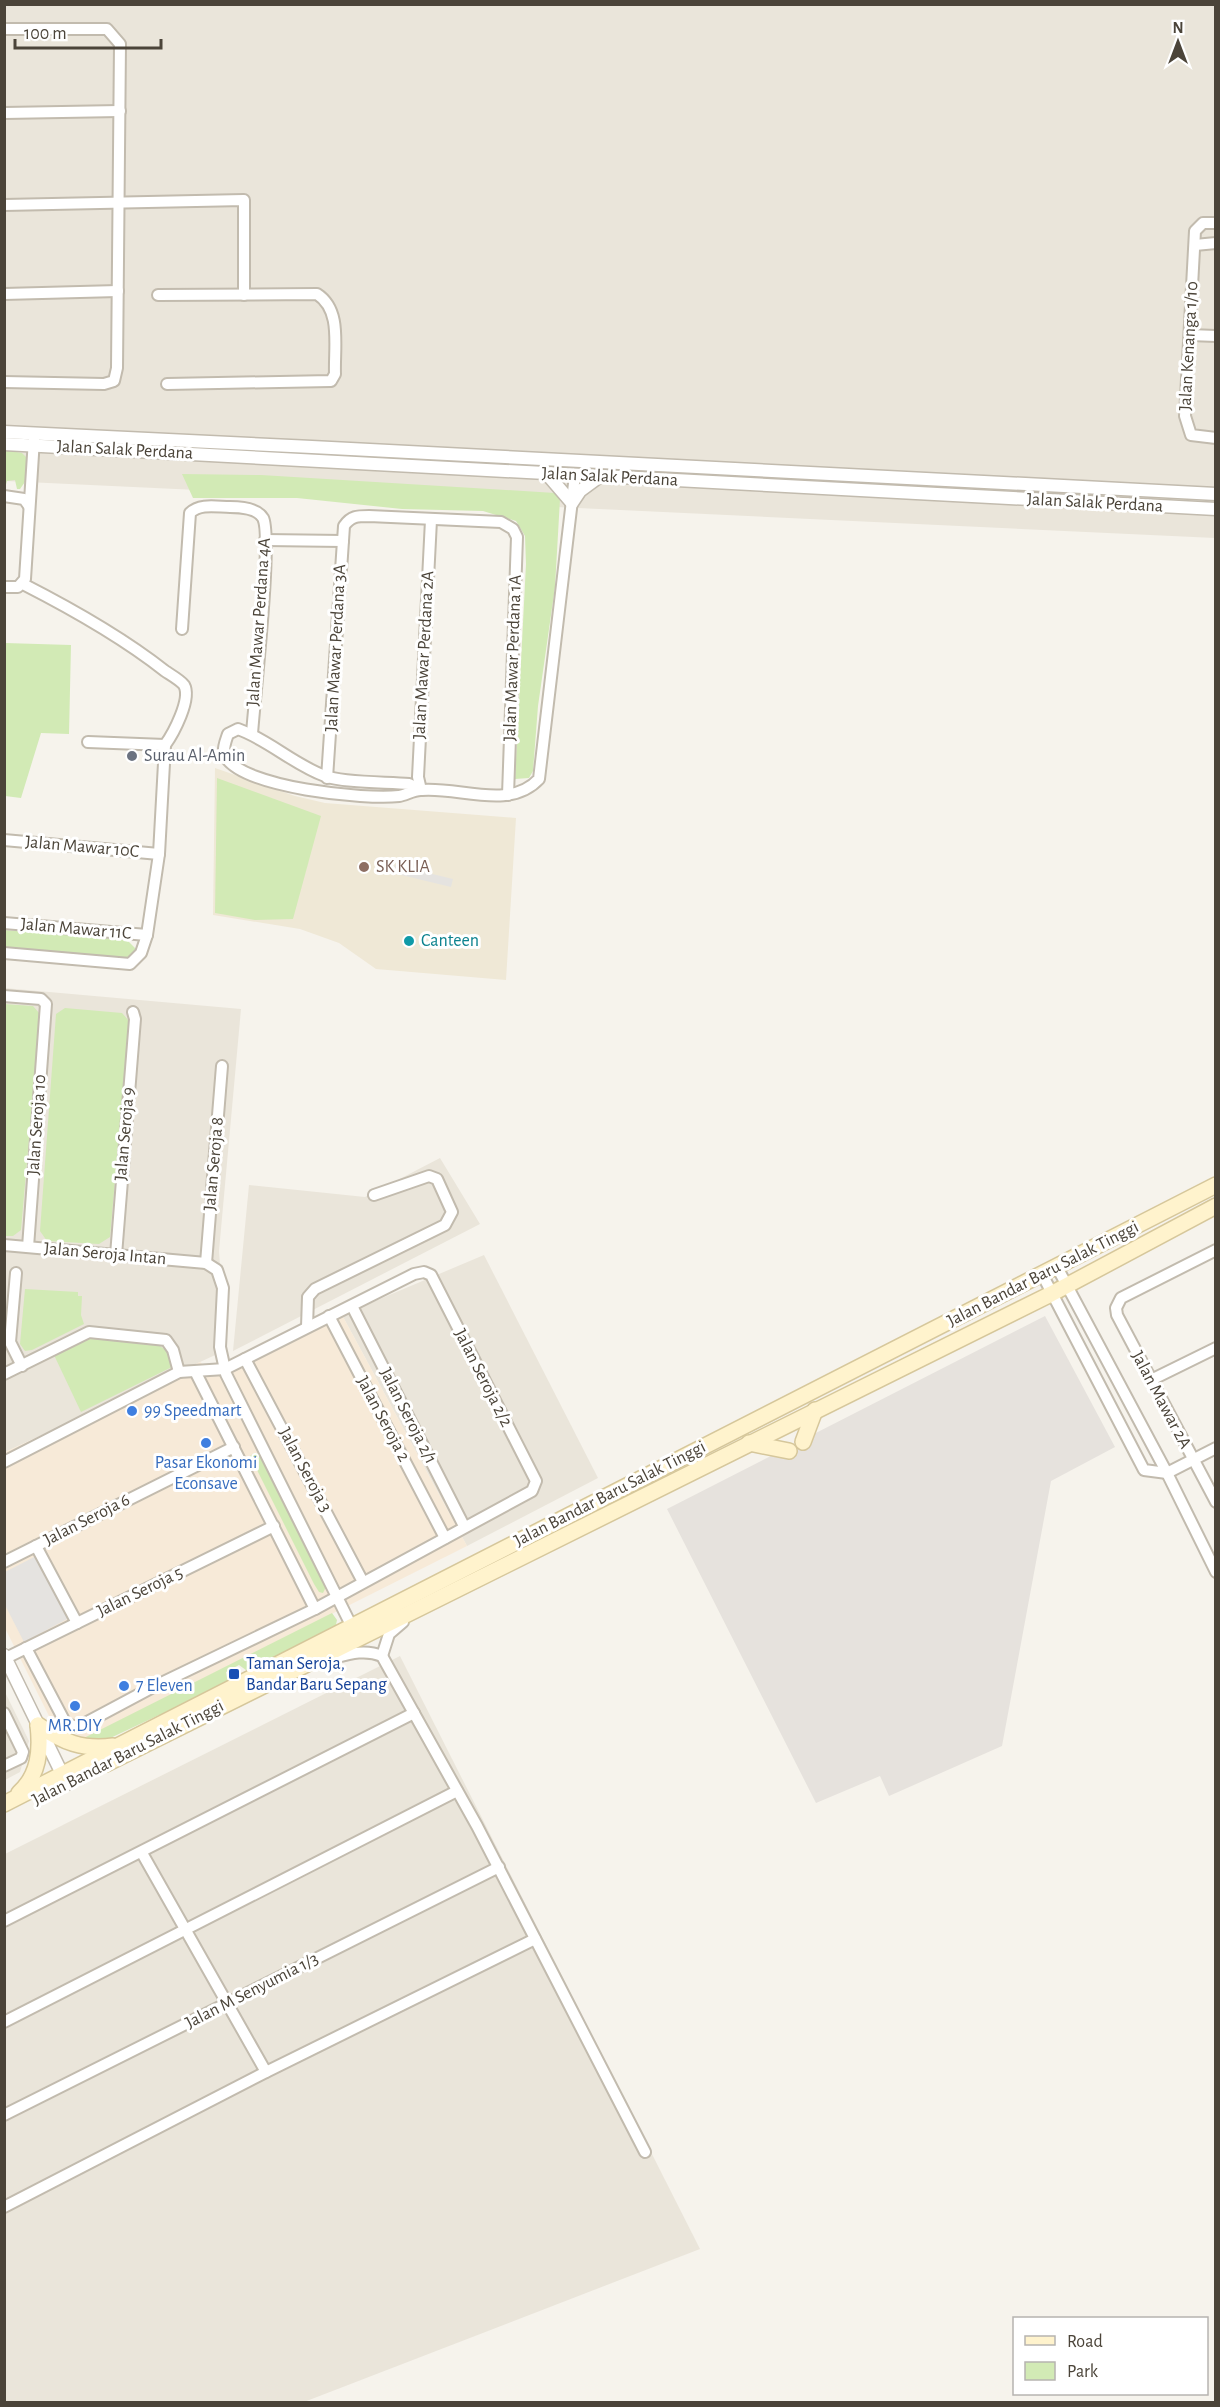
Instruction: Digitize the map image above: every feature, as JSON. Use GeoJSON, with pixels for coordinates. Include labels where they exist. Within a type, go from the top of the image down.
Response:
{"type":"FeatureCollection","features":[{"type":"Feature","properties":{"kind":"main road","name":"Jalan Bandar Baru Salak Tinggi"},"geometry":{"type":"LineString","coordinates":[[64,1779],[120,1745],[355,1632],[1215,1185]]}},
{"type":"Feature","properties":{"kind":"main road","name":"Jalan Bandar Baru Salak Tinggi"},"geometry":{"type":"LineString","coordinates":[[6,1808],[305,1665],[355,1632],[434,1600],[1051,1294],[1215,1206]]}},
{"type":"Feature","properties":{"kind":"main road"},"geometry":{"type":"LineString","coordinates":[[803,1442],[815,1410]]}},
{"type":"Feature","properties":{"kind":"main road"},"geometry":{"type":"LineString","coordinates":[[748,1443],[789,1451]]}},
{"type":"Feature","properties":{"kind":"main road"},"geometry":{"type":"LineString","coordinates":[[38,1725],[77,1746],[120,1745]]}},
{"type":"Feature","properties":{"kind":"main road"},"geometry":{"type":"LineString","coordinates":[[6,1808],[28,1785],[35,1773],[40,1743],[38,1725]]}},
{"type":"Feature","properties":{"kind":"street"},"geometry":{"type":"LineString","coordinates":[[4,29],[107,29],[120,44],[117,368],[114,381],[105,384],[4,382]]}},
{"type":"Feature","properties":{"kind":"street"},"geometry":{"type":"LineString","coordinates":[[4,113],[120,111]]}},
{"type":"Feature","properties":{"kind":"street"},"geometry":{"type":"LineString","coordinates":[[4,205],[244,200],[244,295]]}},
{"type":"Feature","properties":{"kind":"street","name":"Jalan Kenanga 1/10"},"geometry":{"type":"LineString","coordinates":[[1215,223],[1203,223],[1195,231],[1185,416],[1191,435],[1215,438]]}},
{"type":"Feature","properties":{"kind":"street"},"geometry":{"type":"LineString","coordinates":[[1195,245],[1215,243]]}},
{"type":"Feature","properties":{"kind":"street"},"geometry":{"type":"LineString","coordinates":[[4,294],[118,291]]}},
{"type":"Feature","properties":{"kind":"street"},"geometry":{"type":"LineString","coordinates":[[158,295],[317,294],[327,301],[334,312],[335,374],[331,381],[167,384]]}},
{"type":"Feature","properties":{"kind":"street"},"geometry":{"type":"LineString","coordinates":[[1190,335],[1215,336]]}},
{"type":"Feature","properties":{"kind":"street","name":"Jalan Salak Perdana"},"geometry":{"type":"LineString","coordinates":[[4,432],[34,439],[547,474],[1215,508]]}},
{"type":"Feature","properties":{"kind":"street"},"geometry":{"type":"LineString","coordinates":[[23,584],[34,439]]}},
{"type":"Feature","properties":{"kind":"street","name":"Jalan Salak Perdana"},"geometry":{"type":"LineString","coordinates":[[4,444],[34,439],[575,459],[1215,494]]}},
{"type":"Feature","properties":{"kind":"street"},"geometry":{"type":"LineString","coordinates":[[420,790],[409,784],[327,778],[252,734],[238,729],[228,734],[224,748],[226,756],[248,772],[296,789],[325,795],[399,796],[420,790],[508,795],[532,786],[539,779],[573,503],[575,459]]}},
{"type":"Feature","properties":{"kind":"street"},"geometry":{"type":"LineString","coordinates":[[547,474],[573,503]]}},
{"type":"Feature","properties":{"kind":"street"},"geometry":{"type":"LineString","coordinates":[[573,503],[588,483],[601,476]]}},
{"type":"Feature","properties":{"kind":"street"},"geometry":{"type":"LineString","coordinates":[[891,476],[891,493]]}},
{"type":"Feature","properties":{"kind":"street"},"geometry":{"type":"LineString","coordinates":[[4,496],[24,499],[28,506]]}},
{"type":"Feature","properties":{"kind":"street","name":"Jalan Mawar Perdana 4A"},"geometry":{"type":"LineString","coordinates":[[182,629],[190,513],[202,507],[240,507],[257,512],[265,525],[265,540],[252,734]]}},
{"type":"Feature","properties":{"kind":"street","name":"Jalan Mawar Perdana 3A"},"geometry":{"type":"LineString","coordinates":[[327,778],[344,526],[348,519],[369,516],[431,520]]}},
{"type":"Feature","properties":{"kind":"street","name":"Jalan Mawar Perdana 1A"},"geometry":{"type":"LineString","coordinates":[[431,520],[507,524],[517,537],[508,795]]}},
{"type":"Feature","properties":{"kind":"street","name":"Jalan Mawar Perdana 2A"},"geometry":{"type":"LineString","coordinates":[[420,790],[418,777],[431,520]]}},
{"type":"Feature","properties":{"kind":"street"},"geometry":{"type":"LineString","coordinates":[[265,540],[343,541]]}},
{"type":"Feature","properties":{"kind":"street"},"geometry":{"type":"LineString","coordinates":[[4,953],[130,964],[141,953],[147,935],[159,854],[165,745],[176,729],[186,695],[184,686],[144,654],[63,604],[23,584],[6,587]]}},
{"type":"Feature","properties":{"kind":"street"},"geometry":{"type":"LineString","coordinates":[[87,742],[165,745]]}},
{"type":"Feature","properties":{"kind":"street","name":"Jalan Mawar 10C"},"geometry":{"type":"LineString","coordinates":[[4,840],[159,854]]}},
{"type":"Feature","properties":{"kind":"street","name":"Jalan Mawar 11C"},"geometry":{"type":"LineString","coordinates":[[4,923],[147,935]]}},
{"type":"Feature","properties":{"kind":"street","name":"Jalan Seroja 10"},"geometry":{"type":"LineString","coordinates":[[4,996],[41,999],[46,1004],[28,1247]]}},
{"type":"Feature","properties":{"kind":"street","name":"Jalan Seroja 9"},"geometry":{"type":"LineString","coordinates":[[116,1255],[135,1019],[133,1012]]}},
{"type":"Feature","properties":{"kind":"street","name":"Jalan Seroja 8"},"geometry":{"type":"LineString","coordinates":[[206,1263],[222,1065]]}},
{"type":"Feature","properties":{"kind":"street"},"geometry":{"type":"LineString","coordinates":[[307,1327],[308,1297],[315,1289],[445,1225],[452,1212],[437,1179],[429,1176],[374,1195]]}},
{"type":"Feature","properties":{"kind":"street","name":"Jalan Seroja Intan"},"geometry":{"type":"LineString","coordinates":[[4,1245],[206,1263]]}},
{"type":"Feature","properties":{"kind":"street","name":"Jalan Mawar 2A"},"geometry":{"type":"LineString","coordinates":[[1215,1250],[1121,1298],[1116,1308],[1117,1315],[1150,1380],[1215,1502]]}},
{"type":"Feature","properties":{"kind":"street"},"geometry":{"type":"LineString","coordinates":[[206,1263],[217,1270],[222,1278],[220,1347],[225,1369],[355,1632]]}},
{"type":"Feature","properties":{"kind":"street"},"geometry":{"type":"LineString","coordinates":[[1057,1267],[1167,1473],[1215,1572]]}},
{"type":"Feature","properties":{"kind":"street","name":"Jalan Seroja 2/2"},"geometry":{"type":"LineString","coordinates":[[352,1306],[414,1274],[424,1272],[430,1275],[536,1481],[532,1491],[464,1526]]}},
{"type":"Feature","properties":{"kind":"street"},"geometry":{"type":"LineString","coordinates":[[16,1273],[10,1342],[22,1365]]}},
{"type":"Feature","properties":{"kind":"street"},"geometry":{"type":"LineString","coordinates":[[1042,1274],[1144,1470],[1167,1473],[1215,1448]]}},
{"type":"Feature","properties":{"kind":"street"},"geometry":{"type":"LineString","coordinates":[[4,1462],[179,1372],[196,1373],[225,1369],[352,1306]]}},
{"type":"Feature","properties":{"kind":"street","name":"Jalan Seroja 2/1"},"geometry":{"type":"LineString","coordinates":[[352,1306],[464,1526]]}},
{"type":"Feature","properties":{"kind":"street","name":"Jalan Seroja 2"},"geometry":{"type":"LineString","coordinates":[[328,1316],[445,1538]]}},
{"type":"Feature","properties":{"kind":"street"},"geometry":{"type":"LineString","coordinates":[[4,1374],[89,1332],[166,1340],[173,1350],[179,1372]]}},
{"type":"Feature","properties":{"kind":"street"},"geometry":{"type":"LineString","coordinates":[[1150,1380],[1215,1348]]}},
{"type":"Feature","properties":{"kind":"street","name":"Jalan Seroja 3"},"geometry":{"type":"LineString","coordinates":[[245,1359],[363,1582]]}},
{"type":"Feature","properties":{"kind":"street"},"geometry":{"type":"LineString","coordinates":[[196,1373],[315,1609]]}},
{"type":"Feature","properties":{"kind":"street","name":"Jalan Seroja 6"},"geometry":{"type":"LineString","coordinates":[[4,1562],[234,1447]]}},
{"type":"Feature","properties":{"kind":"street","name":"Jalan Seroja 5"},"geometry":{"type":"LineString","coordinates":[[5,1656],[26,1648],[274,1526]]}},
{"type":"Feature","properties":{"kind":"street"},"geometry":{"type":"LineString","coordinates":[[26,1648],[66,1724],[78,1727],[153,1687],[315,1609],[464,1526]]}},
{"type":"Feature","properties":{"kind":"street"},"geometry":{"type":"LineString","coordinates":[[36,1546],[76,1623]]}},
{"type":"Feature","properties":{"kind":"street"},"geometry":{"type":"LineString","coordinates":[[382,1656],[391,1630],[434,1600]]}},
{"type":"Feature","properties":{"kind":"street"},"geometry":{"type":"LineString","coordinates":[[305,1665],[360,1651],[382,1656],[499,1868],[645,2151]]}},
{"type":"Feature","properties":{"kind":"street"},"geometry":{"type":"LineString","coordinates":[[5,1656],[64,1779]]}},
{"type":"Feature","properties":{"kind":"street"},"geometry":{"type":"LineString","coordinates":[[4,1713],[22,1747],[21,1758],[4,1767]]}},
{"type":"Feature","properties":{"kind":"street"},"geometry":{"type":"LineString","coordinates":[[4,1922],[414,1713]]}},
{"type":"Feature","properties":{"kind":"street"},"geometry":{"type":"LineString","coordinates":[[4,2022],[457,1791]]}},
{"type":"Feature","properties":{"kind":"street"},"geometry":{"type":"LineString","coordinates":[[142,1853],[266,2072]]}},
{"type":"Feature","properties":{"kind":"street","name":"Jalan M Senyumia 1/3"},"geometry":{"type":"LineString","coordinates":[[4,2115],[499,1868]]}},
{"type":"Feature","properties":{"kind":"street"},"geometry":{"type":"LineString","coordinates":[[4,2207],[266,2072],[536,1939]]}},
{"type":"Feature","properties":{"kind":"shaded area"},"geometry":{"type":"Polygon","coordinates":[[[5,5],[1215,5],[1215,538],[5,481],[5,5]]]}},
{"type":"Feature","properties":{"kind":"shaded area","name":"SK KLIA"},"geometry":{"type":"Polygon","coordinates":[[[215,768],[295,796],[325,803],[516,818],[506,980],[376,969],[339,943],[300,929],[213,915],[215,768]]]}},
{"type":"Feature","properties":{"kind":"shaded area"},"geometry":{"type":"Polygon","coordinates":[[[395,865],[453,879],[451,887],[393,873],[395,865]]]}},
{"type":"Feature","properties":{"kind":"shaded area"},"geometry":{"type":"Polygon","coordinates":[[[4,988],[241,1009],[219,1251],[226,1350],[5,1452],[4,988]]]}},
{"type":"Feature","properties":{"kind":"shaded area"},"geometry":{"type":"Polygon","coordinates":[[[440,1158],[480,1224],[233,1351],[249,1185],[365,1197],[440,1158]]]}},
{"type":"Feature","properties":{"kind":"shaded area"},"geometry":{"type":"Polygon","coordinates":[[[484,1255],[598,1478],[467,1546],[342,1315],[484,1255]]]}},
{"type":"Feature","properties":{"kind":"shaded area"},"geometry":{"type":"Polygon","coordinates":[[[342,1315],[467,1546],[85,1738],[53,1724],[5,1628],[5,1452],[200,1362],[214,1375],[342,1315]]]}},
{"type":"Feature","properties":{"kind":"shaded area"},"geometry":{"type":"Polygon","coordinates":[[[1045,1316],[1115,1447],[1051,1481],[1002,1746],[889,1796],[880,1776],[816,1803],[667,1509],[1045,1316]]]}},
{"type":"Feature","properties":{"kind":"shaded area"},"geometry":{"type":"Polygon","coordinates":[[[38,1555],[71,1617],[24,1642],[5,1605],[5,1572],[38,1555]]]}},
{"type":"Feature","properties":{"kind":"shaded area"},"geometry":{"type":"Polygon","coordinates":[[[400,1656],[700,2249],[304,2402],[5,2402],[5,1854],[400,1656]]]}},
{"type":"Feature","properties":{"kind":"shaded area"},"geometry":{"type":"Polygon","coordinates":[[[4,1690],[29,1741],[20,1772],[5,1780],[4,1690]]]}},
{"type":"Feature","properties":{"kind":"green space"},"geometry":{"type":"Polygon","coordinates":[[[4,450],[22,453],[28,459],[27,479],[20,489],[17,489],[15,480],[7,481],[5,488],[4,450]]]}},
{"type":"Feature","properties":{"kind":"green space"},"geometry":{"type":"Polygon","coordinates":[[[182,474],[261,475],[555,493],[560,499],[555,587],[538,706],[533,771],[529,778],[515,779],[526,564],[525,536],[516,521],[483,511],[402,509],[297,498],[193,498],[182,474]]]}},
{"type":"Feature","properties":{"kind":"green space"},"geometry":{"type":"Polygon","coordinates":[[[5,643],[71,645],[69,734],[41,733],[21,798],[5,796],[5,643]]]}},
{"type":"Feature","properties":{"kind":"green space"},"geometry":{"type":"Polygon","coordinates":[[[217,778],[321,816],[293,919],[255,920],[215,913],[217,778]]]}},
{"type":"Feature","properties":{"kind":"green space"},"geometry":{"type":"Polygon","coordinates":[[[4,930],[127,940],[137,950],[132,959],[5,949],[4,930]]]}},
{"type":"Feature","properties":{"kind":"green space"},"geometry":{"type":"Polygon","coordinates":[[[4,1004],[33,1006],[40,1014],[21,1230],[13,1236],[4,1236],[4,1004]]]}},
{"type":"Feature","properties":{"kind":"green space"},"geometry":{"type":"Polygon","coordinates":[[[65,1008],[122,1013],[129,1021],[110,1237],[99,1244],[47,1241],[40,1231],[56,1014],[65,1008]]]}},
{"type":"Feature","properties":{"kind":"green space"},"geometry":{"type":"Polygon","coordinates":[[[25,1289],[78,1292],[78,1296],[82,1296],[81,1315],[84,1324],[32,1350],[25,1351],[20,1344],[25,1289]]]}},
{"type":"Feature","properties":{"kind":"green space"},"geometry":{"type":"Polygon","coordinates":[[[92,1338],[157,1344],[171,1354],[174,1366],[81,1412],[54,1355],[92,1338]]]}},
{"type":"Feature","properties":{"kind":"green space"},"geometry":{"type":"Polygon","coordinates":[[[254,1453],[260,1454],[326,1587],[323,1593],[319,1592],[314,1584],[250,1456],[254,1453]]]}},
{"type":"Feature","properties":{"kind":"green space"},"geometry":{"type":"Polygon","coordinates":[[[332,1613],[337,1620],[335,1629],[250,1673],[239,1665],[226,1672],[228,1684],[167,1716],[159,1715],[102,1742],[76,1742],[332,1613]]]}},
{"type":"Feature","properties":{"kind":"place","name":"Surau Al-Amin"},"geometry":{"type":"Point","coordinates":[132,756]}},
{"type":"Feature","properties":{"kind":"place","name":"SK KLIA"},"geometry":{"type":"Point","coordinates":[364,867]}},
{"type":"Feature","properties":{"kind":"place","name":"Canteen"},"geometry":{"type":"Point","coordinates":[409,941]}},
{"type":"Feature","properties":{"kind":"place","name":"99 Speedmart"},"geometry":{"type":"Point","coordinates":[132,1411]}},
{"type":"Feature","properties":{"kind":"place","name":"Pasar Ekonomi Econsave"},"geometry":{"type":"Point","coordinates":[206,1443]}},
{"type":"Feature","properties":{"kind":"place","name":"Taman Seroja, Bandar Baru Sepang"},"geometry":{"type":"Point","coordinates":[234,1674]}},
{"type":"Feature","properties":{"kind":"place","name":"7 Eleven"},"geometry":{"type":"Point","coordinates":[124,1686]}},
{"type":"Feature","properties":{"kind":"place","name":"MR.DIY"},"geometry":{"type":"Point","coordinates":[75,1706]}}]}
